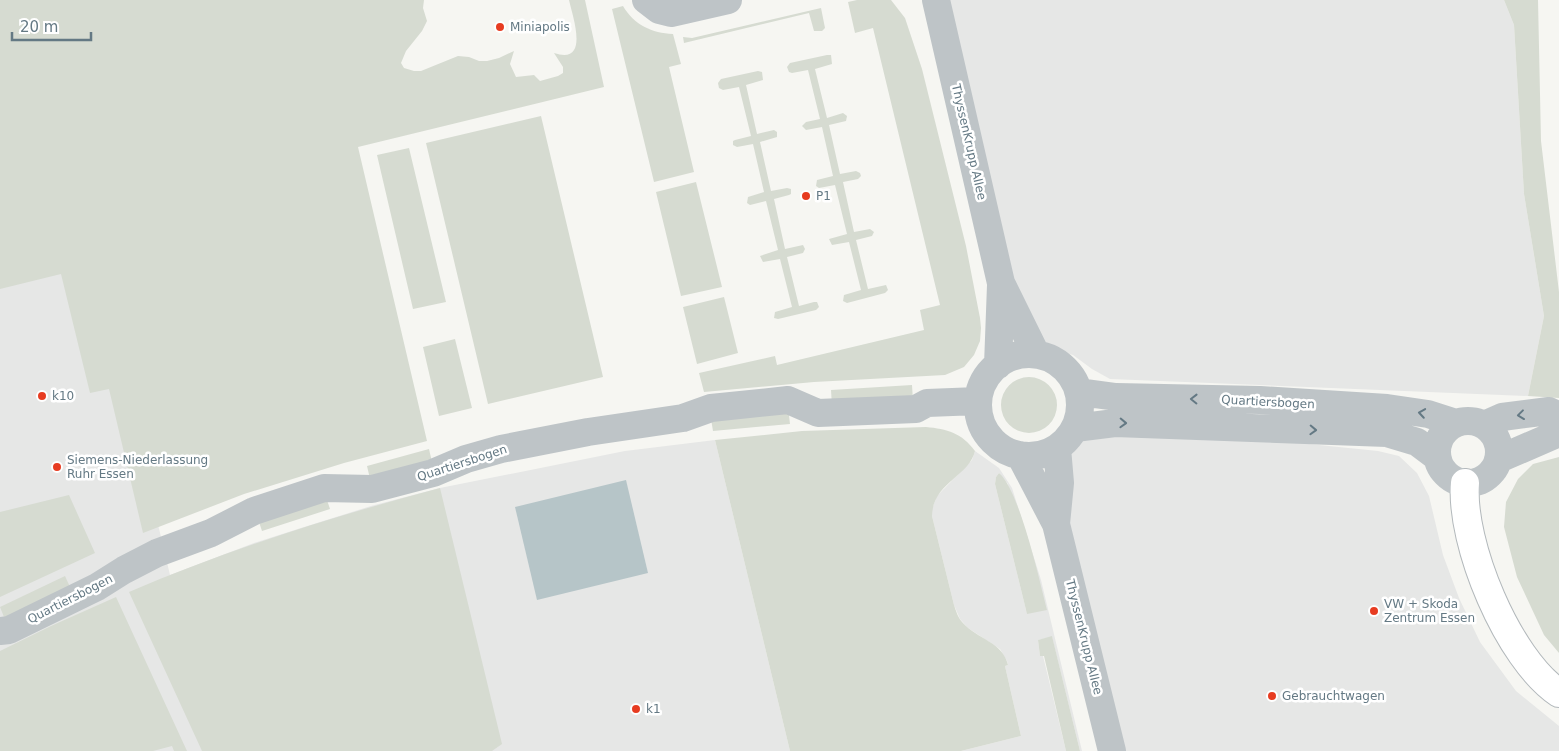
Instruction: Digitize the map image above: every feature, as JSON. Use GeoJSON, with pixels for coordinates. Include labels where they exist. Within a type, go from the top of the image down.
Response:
{"type":"FeatureCollection","features":[{"type":"Feature","properties":{"kind":"main road"},"geometry":{"type":"LineString","coordinates":[[1465,482],[1466,518],[1475,558],[1497,613],[1526,660],[1552,689],[1559,694]]}},
{"type":"Feature","properties":{"kind":"street"},"geometry":{"type":"LineString","coordinates":[[646,0],[658,10],[672,12],[728,0]]}},
{"type":"Feature","properties":{"kind":"street","name":"ThyssenKrupp Allee"},"geometry":{"type":"LineString","coordinates":[[936,0],[1001,283],[1036,354]]}},
{"type":"Feature","properties":{"kind":"street","name":"ThyssenKrupp Allee"},"geometry":{"type":"LineString","coordinates":[[998,365],[1001,283]]}},
{"type":"Feature","properties":{"kind":"street"},"geometry":{"type":"LineString","coordinates":[[1036,354],[1052,359],[1072,376],[1079,392],[1081,407],[1075,428],[1070,436],[1057,448],[1036,456],[1020,455],[1004,450],[990,438],[981,422],[978,401],[980,390],[987,376],[998,365],[1012,357],[1036,354]]}},
{"type":"Feature","properties":{"kind":"street","name":"Quartiersbogen"},"geometry":{"type":"LineString","coordinates":[[1079,392],[1116,397],[1260,400],[1387,408],[1428,414],[1456,423]]}},
{"type":"Feature","properties":{"kind":"street","name":"Quartiersbogen"},"geometry":{"type":"LineString","coordinates":[[0,631],[9,630],[91,590],[157,553],[211,533],[254,511],[324,488],[372,489],[434,473],[501,449],[588,432],[683,418],[710,408],[788,400],[818,414],[916,409],[928,403],[978,401]]}},
{"type":"Feature","properties":{"kind":"street"},"geometry":{"type":"LineString","coordinates":[[1484,425],[1502,418],[1549,412],[1559,416]]}},
{"type":"Feature","properties":{"kind":"street"},"geometry":{"type":"LineString","coordinates":[[1466,420],[1484,425],[1492,431],[1497,440],[1499,459],[1495,467],[1490,474],[1474,482],[1455,480],[1441,467],[1437,447],[1441,437],[1447,428],[1466,420]]}},
{"type":"Feature","properties":{"kind":"street","name":"Quartiersbogen"},"geometry":{"type":"LineString","coordinates":[[1075,428],[1115,423],[1387,433],[1417,442],[1438,457]]}},
{"type":"Feature","properties":{"kind":"street"},"geometry":{"type":"LineString","coordinates":[[1499,459],[1559,433]]}},
{"type":"Feature","properties":{"kind":"street","name":"ThyssenKrupp Allee"},"geometry":{"type":"LineString","coordinates":[[1056,524],[1060,483],[1057,448]]}},
{"type":"Feature","properties":{"kind":"street","name":"ThyssenKrupp Allee"},"geometry":{"type":"LineString","coordinates":[[1020,455],[1056,524],[1112,751]]}},
{"type":"Feature","properties":{"kind":"shaded area"},"geometry":{"type":"Polygon","coordinates":[[[0,0],[424,0],[423,8],[427,21],[422,31],[406,51],[401,63],[404,68],[421,71],[458,56],[487,61],[514,51],[510,64],[516,77],[534,75],[540,81],[563,73],[563,67],[554,53],[565,55],[572,52],[576,46],[576,28],[569,0],[585,0],[604,87],[358,147],[427,441],[344,463],[244,494],[143,533],[109,389],[90,393],[61,274],[0,289],[0,0]]]}},
{"type":"Feature","properties":{"kind":"shaded area"},"geometry":{"type":"Polygon","coordinates":[[[857,0],[891,0],[905,18],[922,69],[966,246],[980,318],[980,341],[974,355],[964,367],[945,375],[814,382],[704,392],[699,373],[775,356],[777,365],[924,330],[920,310],[940,305],[873,28],[855,33],[848,2],[857,0]]]}},
{"type":"Feature","properties":{"kind":"shaded area"},"geometry":{"type":"Polygon","coordinates":[[[942,0],[1504,0],[1514,25],[1524,194],[1544,316],[1528,396],[1110,379],[1073,355],[1046,347],[1008,282],[942,0]]]}},
{"type":"Feature","properties":{"kind":"shaded area"},"geometry":{"type":"Polygon","coordinates":[[[1504,0],[1538,0],[1541,141],[1559,292],[1559,398],[1528,396],[1544,316],[1524,194],[1514,25],[1504,0]]]}},
{"type":"Feature","properties":{"kind":"shaded area"},"geometry":{"type":"Polygon","coordinates":[[[623,6],[632,18],[644,27],[658,32],[673,34],[681,64],[669,67],[694,172],[654,182],[612,9],[623,6]]]}},
{"type":"Feature","properties":{"kind":"shaded area"},"geometry":{"type":"Polygon","coordinates":[[[821,8],[825,28],[822,31],[814,31],[809,13],[684,43],[683,37],[692,38],[821,8]]]}},
{"type":"Feature","properties":{"kind":"shaded area"},"geometry":{"type":"Polygon","coordinates":[[[831,55],[832,64],[815,69],[827,118],[843,113],[847,116],[846,121],[829,125],[840,174],[856,171],[861,176],[858,179],[843,182],[854,232],[870,229],[874,232],[872,236],[856,240],[868,289],[886,285],[888,290],[885,293],[847,303],[843,301],[844,295],[861,290],[849,242],[832,245],[829,239],[847,234],[835,185],[819,188],[816,186],[817,180],[833,176],[822,127],[806,130],[802,126],[806,122],[820,119],[808,70],[792,73],[789,72],[787,67],[790,63],[831,55]]]}},
{"type":"Feature","properties":{"kind":"shaded area"},"geometry":{"type":"Polygon","coordinates":[[[758,71],[762,72],[763,80],[746,85],[757,134],[774,130],[777,132],[777,137],[760,142],[771,191],[791,189],[791,194],[774,199],[785,249],[803,245],[805,249],[803,253],[787,257],[799,306],[817,302],[819,307],[816,310],[778,319],[774,318],[775,312],[792,307],[780,259],[763,262],[760,256],[778,250],[766,201],[750,205],[747,203],[748,197],[764,192],[753,144],[737,147],[733,145],[735,140],[751,136],[739,87],[723,90],[719,88],[718,83],[721,79],[758,71]]]}},
{"type":"Feature","properties":{"kind":"shaded area"},"geometry":{"type":"Polygon","coordinates":[[[541,116],[603,377],[488,404],[426,143],[541,116]]]}},
{"type":"Feature","properties":{"kind":"shaded area"},"geometry":{"type":"Polygon","coordinates":[[[409,148],[446,302],[413,309],[377,155],[409,148]]]}},
{"type":"Feature","properties":{"kind":"shaded area"},"geometry":{"type":"Polygon","coordinates":[[[696,182],[722,287],[681,296],[656,192],[696,182]]]}},
{"type":"Feature","properties":{"kind":"shaded area"},"geometry":{"type":"Polygon","coordinates":[[[94,255],[170,575],[254,543],[371,506],[440,488],[625,451],[715,440],[790,751],[0,751],[0,278],[94,255]]]}},
{"type":"Feature","properties":{"kind":"shaded area"},"geometry":{"type":"Polygon","coordinates":[[[724,297],[738,353],[697,364],[683,307],[724,297]]]}},
{"type":"Feature","properties":{"kind":"shaded area"},"geometry":{"type":"Polygon","coordinates":[[[455,339],[472,408],[439,416],[423,347],[455,339]]]}},
{"type":"Feature","properties":{"kind":"shaded area"},"geometry":{"type":"Polygon","coordinates":[[[1029,377],[1040,379],[1049,385],[1055,394],[1057,405],[1055,416],[1049,425],[1040,431],[1029,433],[1018,431],[1009,425],[1003,416],[1001,405],[1003,394],[1009,385],[1018,379],[1029,377]]]}},
{"type":"Feature","properties":{"kind":"shaded area"},"geometry":{"type":"Polygon","coordinates":[[[912,385],[913,401],[832,406],[831,390],[912,385]]]}},
{"type":"Feature","properties":{"kind":"shaded area"},"geometry":{"type":"Polygon","coordinates":[[[788,407],[790,424],[713,431],[711,419],[788,407]]]}},
{"type":"Feature","properties":{"kind":"shaded area"},"geometry":{"type":"Polygon","coordinates":[[[1113,424],[1378,451],[1399,456],[1417,473],[1429,496],[1443,555],[1459,598],[1480,642],[1516,691],[1559,726],[1559,751],[1115,751],[1058,524],[1064,450],[1081,432],[1113,424]]]}},
{"type":"Feature","properties":{"kind":"shaded area"},"geometry":{"type":"Polygon","coordinates":[[[926,427],[954,433],[965,440],[975,451],[966,467],[938,495],[932,516],[958,617],[969,628],[1001,651],[1005,657],[1008,665],[1005,666],[1021,736],[961,751],[790,751],[715,440],[802,431],[926,427]]]}},
{"type":"Feature","properties":{"kind":"shaded area"},"geometry":{"type":"Polygon","coordinates":[[[429,449],[432,462],[371,483],[367,466],[429,449]]]}},
{"type":"Feature","properties":{"kind":"shaded area"},"geometry":{"type":"Polygon","coordinates":[[[975,451],[999,468],[1012,488],[1041,580],[1082,751],[1080,751],[1052,637],[1038,640],[1040,656],[1043,656],[1066,751],[961,751],[1021,736],[1005,666],[1008,665],[1007,661],[1000,649],[968,628],[960,619],[954,605],[932,516],[932,509],[937,496],[972,460],[975,451]],[[999,473],[995,484],[1027,614],[1008,484],[999,473]]]}},
{"type":"Feature","properties":{"kind":"shaded area"},"geometry":{"type":"Polygon","coordinates":[[[1559,457],[1559,653],[1544,635],[1517,577],[1504,527],[1506,502],[1518,479],[1533,464],[1559,457]]]}},
{"type":"Feature","properties":{"kind":"shaded area"},"geometry":{"type":"Polygon","coordinates":[[[999,473],[1007,482],[1021,516],[1047,610],[1027,614],[995,484],[999,473]]]}},
{"type":"Feature","properties":{"kind":"shaded area"},"geometry":{"type":"Polygon","coordinates":[[[626,480],[648,573],[537,600],[515,507],[626,480]]]}},
{"type":"Feature","properties":{"kind":"shaded area"},"geometry":{"type":"Polygon","coordinates":[[[440,488],[502,744],[492,751],[202,751],[129,592],[167,576],[283,534],[440,488]]]}},
{"type":"Feature","properties":{"kind":"shaded area"},"geometry":{"type":"Polygon","coordinates":[[[69,495],[95,553],[0,597],[0,512],[69,495]]]}},
{"type":"Feature","properties":{"kind":"shaded area"},"geometry":{"type":"Polygon","coordinates":[[[326,497],[330,509],[262,531],[258,519],[326,497]]]}},
{"type":"Feature","properties":{"kind":"shaded area"},"geometry":{"type":"Polygon","coordinates":[[[65,576],[70,587],[6,622],[0,607],[65,576]]]}},
{"type":"Feature","properties":{"kind":"shaded area"},"geometry":{"type":"Polygon","coordinates":[[[116,597],[187,751],[174,751],[172,746],[153,751],[0,751],[0,651],[116,597]]]}},
{"type":"Feature","properties":{"kind":"shaded area"},"geometry":{"type":"Polygon","coordinates":[[[1052,636],[1080,751],[1066,751],[1044,656],[1040,656],[1038,640],[1052,636]]]}},
{"type":"Feature","properties":{"kind":"place","name":"Miniapolis"},"geometry":{"type":"Point","coordinates":[500,27]}},
{"type":"Feature","properties":{"kind":"place","name":"P1"},"geometry":{"type":"Point","coordinates":[806,196]}},
{"type":"Feature","properties":{"kind":"place","name":"k10"},"geometry":{"type":"Point","coordinates":[42,396]}},
{"type":"Feature","properties":{"kind":"place","name":"Siemens-Niederlassung Ruhr Essen"},"geometry":{"type":"Point","coordinates":[57,467]}},
{"type":"Feature","properties":{"kind":"place","name":"VW + Skoda Zentrum Essen"},"geometry":{"type":"Point","coordinates":[1374,611]}},
{"type":"Feature","properties":{"kind":"place","name":"Gebrauchtwagen"},"geometry":{"type":"Point","coordinates":[1272,696]}},
{"type":"Feature","properties":{"kind":"place","name":"k1"},"geometry":{"type":"Point","coordinates":[636,709]}}]}
